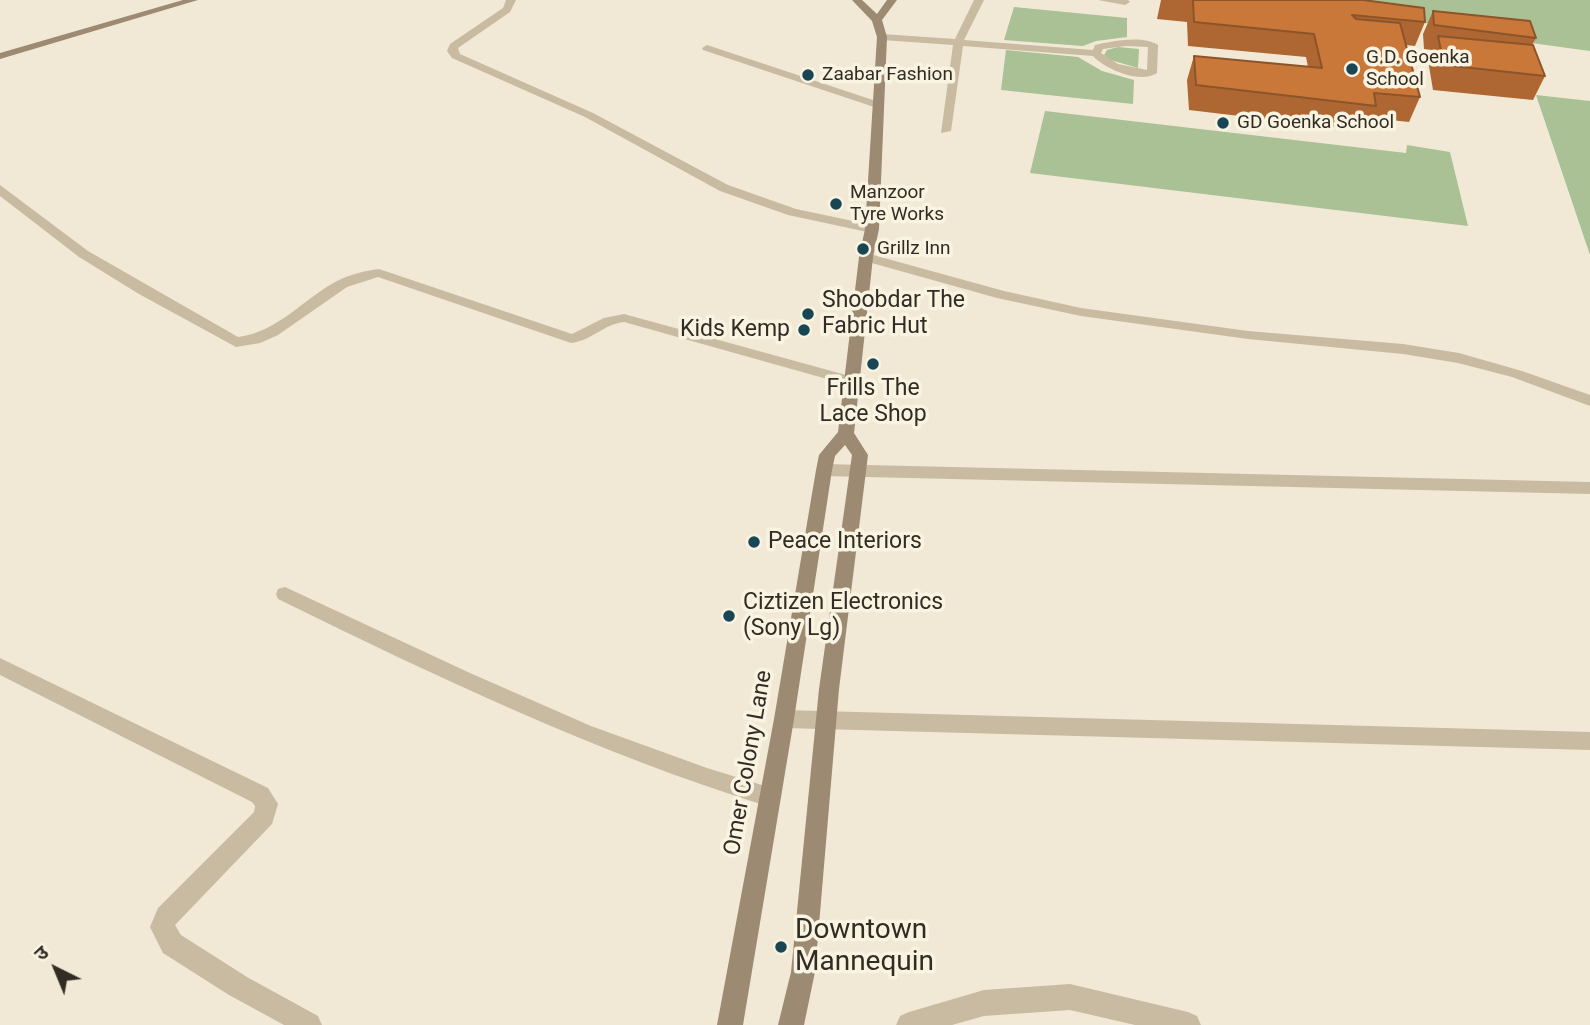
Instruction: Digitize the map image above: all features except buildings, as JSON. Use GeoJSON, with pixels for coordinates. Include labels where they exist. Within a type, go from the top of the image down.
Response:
{"type":"FeatureCollection","features":[{"type":"Feature","properties":{"kind":"main road"},"geometry":{"type":"LineString","coordinates":[[0,56],[175,2],[193,0]]}},
{"type":"Feature","properties":{"kind":"main road"},"geometry":{"type":"LineString","coordinates":[[857,0],[877,20],[892,0]]}},
{"type":"Feature","properties":{"kind":"main road","name":"Omer Colony Lane"},"geometry":{"type":"LineString","coordinates":[[730,1025],[784,719],[824,470],[827,455],[846,433],[866,257],[872,229],[882,37],[877,20]]}},
{"type":"Feature","properties":{"kind":"main road","name":"Omer Colony Lane"},"geometry":{"type":"LineString","coordinates":[[791,1025],[803,972],[827,718],[860,455],[846,433]]}},
{"type":"Feature","properties":{"kind":"street"},"geometry":{"type":"LineString","coordinates":[[511,0],[507,10],[454,46],[452,51],[456,56],[589,115],[724,188],[793,212],[872,229]]}},
{"type":"Feature","properties":{"kind":"street"},"geometry":{"type":"LineString","coordinates":[[946,131],[958,43],[979,0]]}},
{"type":"Feature","properties":{"kind":"street"},"geometry":{"type":"LineString","coordinates":[[1103,0],[1125,2]]}},
{"type":"Feature","properties":{"kind":"street"},"geometry":{"type":"LineString","coordinates":[[882,37],[1096,53],[1102,61],[1118,68],[1152,73],[1153,46],[1116,43],[1099,47],[1096,53]]}},
{"type":"Feature","properties":{"kind":"street"},"geometry":{"type":"LineString","coordinates":[[707,48],[878,105]]}},
{"type":"Feature","properties":{"kind":"street"},"geometry":{"type":"LineString","coordinates":[[0,190],[55,237],[86,258],[236,342],[260,338],[359,275],[379,273],[571,340],[585,336],[606,321],[624,318],[852,381]]}},
{"type":"Feature","properties":{"kind":"street"},"geometry":{"type":"LineString","coordinates":[[866,257],[1002,295],[1080,312],[1248,335],[1403,349],[1459,358],[1517,374],[1590,401]]}},
{"type":"Feature","properties":{"kind":"street"},"geometry":{"type":"LineString","coordinates":[[824,470],[1590,488]]}},
{"type":"Feature","properties":{"kind":"street"},"geometry":{"type":"LineString","coordinates":[[285,594],[467,682],[613,746],[696,776],[770,797]]}},
{"type":"Feature","properties":{"kind":"street"},"geometry":{"type":"LineString","coordinates":[[0,666],[260,795],[268,804],[264,817],[166,916],[162,928],[172,944],[238,986],[309,1025]]}},
{"type":"Feature","properties":{"kind":"street"},"geometry":{"type":"LineString","coordinates":[[784,719],[827,718],[1590,741]]}},
{"type":"Feature","properties":{"kind":"street"},"geometry":{"type":"LineString","coordinates":[[909,1025],[984,1003],[1070,996],[1188,1025]]}},
{"type":"Feature","properties":{"kind":"green space"},"geometry":{"type":"Polygon","coordinates":[[[1235,0],[1590,0],[1590,51],[1524,42],[1514,34],[1235,0]]]}},
{"type":"Feature","properties":{"kind":"green space"},"geometry":{"type":"Polygon","coordinates":[[[1014,7],[1127,18],[1127,37],[1096,41],[1083,46],[1004,40],[1014,7]]]}},
{"type":"Feature","properties":{"kind":"green space"},"geometry":{"type":"Polygon","coordinates":[[[1118,47],[1139,49],[1138,68],[1107,59],[1104,55],[1107,50],[1118,47]]]}},
{"type":"Feature","properties":{"kind":"green space"},"geometry":{"type":"Polygon","coordinates":[[[1006,50],[1078,57],[1102,71],[1134,80],[1133,104],[1001,90],[1006,50]]]}},
{"type":"Feature","properties":{"kind":"green space"},"geometry":{"type":"Polygon","coordinates":[[[1536,95],[1590,101],[1590,255],[1536,95]]]}},
{"type":"Feature","properties":{"kind":"green space"},"geometry":{"type":"Polygon","coordinates":[[[1045,111],[1406,153],[1407,145],[1450,152],[1468,226],[1030,173],[1045,111]]]}},
{"type":"Feature","properties":{"kind":"place","name":"G.D. Goenka School"},"geometry":{"type":"Point","coordinates":[1352,69]}},
{"type":"Feature","properties":{"kind":"place","name":"Zaabar Fashion"},"geometry":{"type":"Point","coordinates":[808,75]}},
{"type":"Feature","properties":{"kind":"place","name":"GD Goenka School"},"geometry":{"type":"Point","coordinates":[1223,123]}},
{"type":"Feature","properties":{"kind":"place","name":"Manzoor Tyre Works"},"geometry":{"type":"Point","coordinates":[836,204]}},
{"type":"Feature","properties":{"kind":"place","name":"Grillz Inn"},"geometry":{"type":"Point","coordinates":[863,249]}},
{"type":"Feature","properties":{"kind":"place","name":"Shoobdar The Fabric Hut"},"geometry":{"type":"Point","coordinates":[808,314]}},
{"type":"Feature","properties":{"kind":"place","name":"Kids Kemp"},"geometry":{"type":"Point","coordinates":[804,330]}},
{"type":"Feature","properties":{"kind":"place","name":"Frills The Lace Shop"},"geometry":{"type":"Point","coordinates":[873,364]}},
{"type":"Feature","properties":{"kind":"place","name":"Peace Interiors"},"geometry":{"type":"Point","coordinates":[754,542]}},
{"type":"Feature","properties":{"kind":"place","name":"Ciztizen Electronics (Sony Lg)"},"geometry":{"type":"Point","coordinates":[729,616]}},
{"type":"Feature","properties":{"kind":"place","name":"Downtown Mannequin"},"geometry":{"type":"Point","coordinates":[781,947]}}]}
